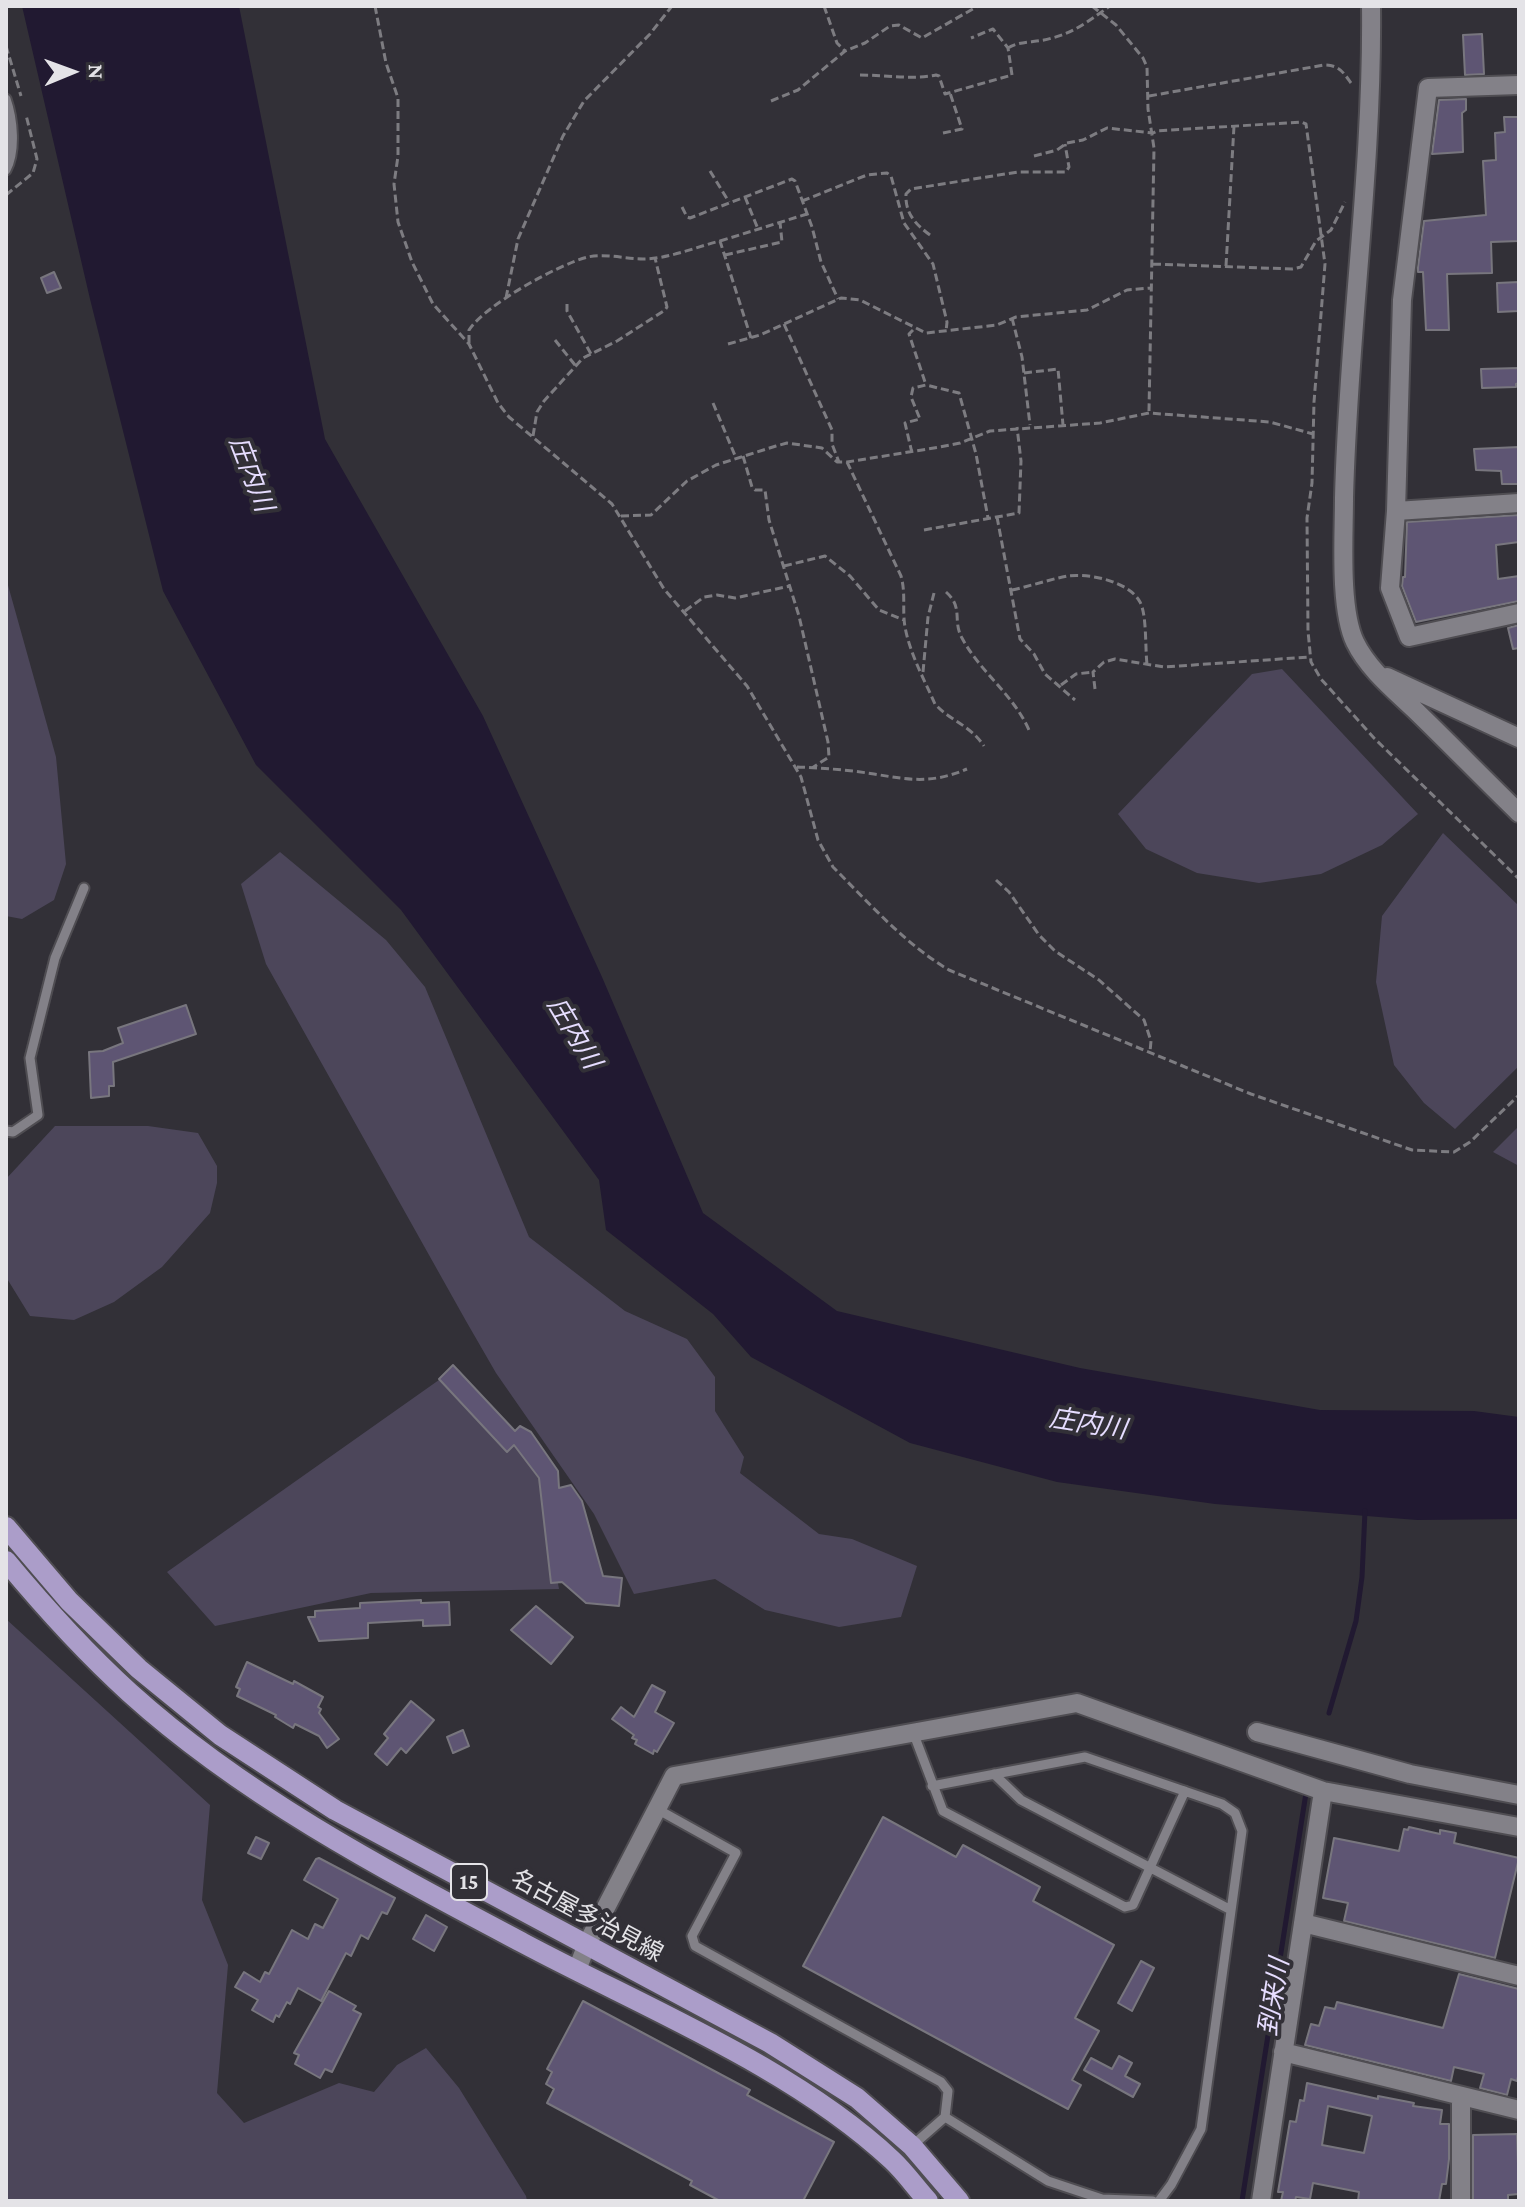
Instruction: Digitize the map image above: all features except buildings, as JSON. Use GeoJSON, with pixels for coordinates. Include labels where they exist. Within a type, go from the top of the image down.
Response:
{"type":"FeatureCollection","features":[{"type":"Feature","properties":{"kind":"main road","name":"名古屋多治見線"},"geometry":{"type":"LineString","coordinates":[[6,1527],[79,1611],[139,1669],[220,1735],[335,1810],[770,2043],[857,2098],[912,2146],[959,2201]]}},
{"type":"Feature","properties":{"kind":"main road","name":"15"},"geometry":{"type":"LineString","coordinates":[[6,1561],[53,1619],[132,1694],[211,1758],[311,1825],[737,2054],[824,2105],[893,2160],[928,2201]]}},
{"type":"Feature","properties":{"kind":"street"},"geometry":{"type":"LineString","coordinates":[[1371,6],[1369,113],[1345,463],[1344,539],[1351,630],[1356,644],[1376,672],[1519,813]]}},
{"type":"Feature","properties":{"kind":"street"},"geometry":{"type":"LineString","coordinates":[[1519,85],[1428,88],[1402,300],[1396,511],[1390,588],[1409,637],[1519,613]]}},
{"type":"Feature","properties":{"kind":"street"},"geometry":{"type":"LineString","coordinates":[[1396,511],[1519,503]]}},
{"type":"Feature","properties":{"kind":"street"},"geometry":{"type":"LineString","coordinates":[[1376,672],[1519,738]]}},
{"type":"Feature","properties":{"kind":"street"},"geometry":{"type":"LineString","coordinates":[[577,1970],[587,1944],[674,1776],[1077,1703],[1323,1791],[1519,1827]]}},
{"type":"Feature","properties":{"kind":"street"},"geometry":{"type":"LineString","coordinates":[[1257,1732],[1410,1774],[1519,1795]]}},
{"type":"Feature","properties":{"kind":"street"},"geometry":{"type":"LineString","coordinates":[[1261,2201],[1323,1791]]}},
{"type":"Feature","properties":{"kind":"street"},"geometry":{"type":"LineString","coordinates":[[1303,1923],[1519,1976]]}},
{"type":"Feature","properties":{"kind":"street"},"geometry":{"type":"LineString","coordinates":[[1283,2052],[1519,2110]]}},
{"type":"Feature","properties":{"kind":"street"},"geometry":{"type":"LineString","coordinates":[[1461,2096],[1461,2201]]}},
{"type":"Feature","properties":{"kind":"lane"},"geometry":{"type":"LineString","coordinates":[[6,99],[12,116],[11,148],[6,170]]}},
{"type":"Feature","properties":{"kind":"lane"},"geometry":{"type":"LineString","coordinates":[[6,1131],[13,1132],[38,1115],[30,1058],[55,958],[84,888]]}},
{"type":"Feature","properties":{"kind":"lane"},"geometry":{"type":"LineString","coordinates":[[913,1732],[943,1811],[1125,1907],[1133,1905],[1185,1791]]}},
{"type":"Feature","properties":{"kind":"lane"},"geometry":{"type":"LineString","coordinates":[[932,1786],[1085,1757],[1222,1804],[1235,1813],[1242,1831],[1201,2129],[1171,2185],[1156,2201],[1102,2199],[1048,2181],[945,2117]]}},
{"type":"Feature","properties":{"kind":"lane"},"geometry":{"type":"LineString","coordinates":[[994,1774],[1021,1800],[1231,1910]]}},
{"type":"Feature","properties":{"kind":"lane"},"geometry":{"type":"LineString","coordinates":[[657,1809],[736,1853],[692,1936],[695,1946],[941,2082],[948,2091],[945,2117],[912,2146]]}},
{"type":"Feature","properties":{"kind":"path"},"geometry":{"type":"LineString","coordinates":[[375,6],[386,63],[398,98],[398,156],[394,184],[398,222],[412,262],[433,304],[469,344],[498,403],[509,417],[612,504],[648,564],[683,612],[719,649],[747,686],[796,766],[824,854],[833,867],[930,959],[949,970],[1289,1108],[1412,1150],[1454,1152],[1470,1142],[1519,1095]]}},
{"type":"Feature","properties":{"kind":"path"},"geometry":{"type":"LineString","coordinates":[[506,298],[518,239],[563,136],[584,101],[650,34],[672,6]]}},
{"type":"Feature","properties":{"kind":"path"},"geometry":{"type":"LineString","coordinates":[[824,6],[837,43],[845,51]]}},
{"type":"Feature","properties":{"kind":"path"},"geometry":{"type":"LineString","coordinates":[[771,101],[809,83],[845,51],[865,43],[890,26],[899,25],[922,38],[978,6]]}},
{"type":"Feature","properties":{"kind":"path"},"geometry":{"type":"LineString","coordinates":[[1092,6],[1116,25],[1147,67],[1153,133],[1149,413]]}},
{"type":"Feature","properties":{"kind":"path"},"geometry":{"type":"LineString","coordinates":[[1008,48],[1015,43],[1058,37],[1110,6]]}},
{"type":"Feature","properties":{"kind":"path"},"geometry":{"type":"LineString","coordinates":[[860,75],[901,75],[912,80],[939,76],[945,94],[1012,75],[1008,48],[993,29],[971,38]]}},
{"type":"Feature","properties":{"kind":"path"},"geometry":{"type":"LineString","coordinates":[[1148,96],[1289,70],[1335,65],[1351,83],[1362,106],[1369,113]]}},
{"type":"Feature","properties":{"kind":"path"},"geometry":{"type":"LineString","coordinates":[[943,133],[962,129],[950,93]]}},
{"type":"Feature","properties":{"kind":"path"},"geometry":{"type":"LineString","coordinates":[[1034,156],[1057,150],[1107,128],[1153,133],[1234,125],[1306,124],[1325,264],[1312,483],[1307,518],[1310,657],[1321,679],[1374,738],[1519,879]]}},
{"type":"Feature","properties":{"kind":"path"},"geometry":{"type":"LineString","coordinates":[[1226,266],[1234,125]]}},
{"type":"Feature","properties":{"kind":"path"},"geometry":{"type":"LineString","coordinates":[[930,235],[908,210],[906,194],[911,189],[1018,172],[1066,172],[1069,167],[1065,144]]}},
{"type":"Feature","properties":{"kind":"path"},"geometry":{"type":"LineString","coordinates":[[710,171],[730,204]]}},
{"type":"Feature","properties":{"kind":"path"},"geometry":{"type":"LineString","coordinates":[[802,201],[867,175],[881,173],[891,176],[904,223],[933,264],[947,322],[946,332]]}},
{"type":"Feature","properties":{"kind":"path"},"geometry":{"type":"LineString","coordinates":[[682,207],[690,218],[792,179],[807,214],[821,262],[838,299]]}},
{"type":"Feature","properties":{"kind":"path"},"geometry":{"type":"LineString","coordinates":[[1153,264],[1301,267],[1322,235],[1331,230],[1357,183],[1365,179]]}},
{"type":"Feature","properties":{"kind":"path"},"geometry":{"type":"LineString","coordinates":[[745,197],[758,229]]}},
{"type":"Feature","properties":{"kind":"path"},"geometry":{"type":"LineString","coordinates":[[469,344],[472,324],[506,298],[559,268],[592,256],[655,258],[807,214]]}},
{"type":"Feature","properties":{"kind":"path"},"geometry":{"type":"LineString","coordinates":[[725,255],[782,242],[780,222]]}},
{"type":"Feature","properties":{"kind":"path"},"geometry":{"type":"LineString","coordinates":[[720,241],[751,338]]}},
{"type":"Feature","properties":{"kind":"path"},"geometry":{"type":"LineString","coordinates":[[533,438],[537,412],[576,366],[665,310],[667,307],[655,258]]}},
{"type":"Feature","properties":{"kind":"path"},"geometry":{"type":"LineString","coordinates":[[728,344],[751,338],[838,299],[860,300],[926,333],[997,325],[1012,318],[1087,310],[1127,290],[1151,288]]}},
{"type":"Feature","properties":{"kind":"path"},"geometry":{"type":"LineString","coordinates":[[567,304],[567,311],[591,354]]}},
{"type":"Feature","properties":{"kind":"path"},"geometry":{"type":"LineString","coordinates":[[1012,318],[1024,373],[1030,426]]}},
{"type":"Feature","properties":{"kind":"path"},"geometry":{"type":"LineString","coordinates":[[784,324],[832,430],[832,444],[839,462]]}},
{"type":"Feature","properties":{"kind":"path"},"geometry":{"type":"LineString","coordinates":[[914,328],[909,334],[926,385]]}},
{"type":"Feature","properties":{"kind":"path"},"geometry":{"type":"LineString","coordinates":[[555,340],[576,366]]}},
{"type":"Feature","properties":{"kind":"path"},"geometry":{"type":"LineString","coordinates":[[1024,373],[1058,369],[1063,425]]}},
{"type":"Feature","properties":{"kind":"path"},"geometry":{"type":"LineString","coordinates":[[912,453],[905,423],[920,419],[911,391],[913,388],[926,385],[959,393],[972,437],[988,518]]}},
{"type":"Feature","properties":{"kind":"path"},"geometry":{"type":"LineString","coordinates":[[713,403],[736,459]]}},
{"type":"Feature","properties":{"kind":"path"},"geometry":{"type":"LineString","coordinates":[[620,516],[651,515],[687,481],[716,465],[787,443],[822,448],[839,462],[847,462],[960,443],[990,431],[1100,423],[1149,413],[1270,422],[1313,434]]}},
{"type":"Feature","properties":{"kind":"path"},"geometry":{"type":"LineString","coordinates":[[924,530],[1019,513],[1021,461],[1017,427]]}},
{"type":"Feature","properties":{"kind":"path"},"geometry":{"type":"LineString","coordinates":[[743,456],[752,487],[765,490],[769,520],[799,616],[830,752],[823,763],[812,768]]}},
{"type":"Feature","properties":{"kind":"path"},"geometry":{"type":"LineString","coordinates":[[847,462],[901,576],[906,591],[904,620],[911,648],[935,704],[974,732],[984,746]]}},
{"type":"Feature","properties":{"kind":"path"},"geometry":{"type":"LineString","coordinates":[[997,517],[1020,639],[1034,654],[1045,674],[1075,700]]}},
{"type":"Feature","properties":{"kind":"path"},"geometry":{"type":"LineString","coordinates":[[784,566],[825,556],[850,576],[879,610],[904,620]]}},
{"type":"Feature","properties":{"kind":"path"},"geometry":{"type":"LineString","coordinates":[[1011,591],[1069,576],[1113,582],[1133,593],[1143,610],[1147,664]]}},
{"type":"Feature","properties":{"kind":"path"},"geometry":{"type":"LineString","coordinates":[[683,612],[704,597],[717,595],[735,598],[790,586]]}},
{"type":"Feature","properties":{"kind":"path"},"geometry":{"type":"LineString","coordinates":[[946,592],[954,598],[958,609],[961,636],[988,676],[1000,686],[1023,716],[1029,730]]}},
{"type":"Feature","properties":{"kind":"path"},"geometry":{"type":"LineString","coordinates":[[922,675],[928,617],[934,593]]}},
{"type":"Feature","properties":{"kind":"path"},"geometry":{"type":"LineString","coordinates":[[1061,686],[1076,674],[1093,672],[1104,662],[1115,659],[1164,667],[1310,657]]}},
{"type":"Feature","properties":{"kind":"path"},"geometry":{"type":"LineString","coordinates":[[1093,672],[1095,689]]}},
{"type":"Feature","properties":{"kind":"path"},"geometry":{"type":"LineString","coordinates":[[796,766],[904,780],[935,780],[967,769]]}},
{"type":"Feature","properties":{"kind":"path"},"geometry":{"type":"LineString","coordinates":[[996,880],[1055,951],[1099,980],[1144,1020],[1151,1041],[1150,1052]]}},
{"type":"Feature","properties":{"kind":"shaded area"},"geometry":{"type":"Polygon","coordinates":[[[6,578],[56,757],[66,864],[54,900],[22,919],[6,916],[6,578]]]}},
{"type":"Feature","properties":{"kind":"shaded area"},"geometry":{"type":"Polygon","coordinates":[[[1282,669],[1418,814],[1382,845],[1321,874],[1259,883],[1197,873],[1146,849],[1118,814],[1252,674],[1282,669]]]}},
{"type":"Feature","properties":{"kind":"shaded area"},"geometry":{"type":"Polygon","coordinates":[[[1443,833],[1519,906],[1519,1066],[1455,1129],[1424,1103],[1394,1065],[1376,982],[1382,916],[1443,833]]]}},
{"type":"Feature","properties":{"kind":"shaded area"},"geometry":{"type":"Polygon","coordinates":[[[280,852],[386,940],[425,987],[529,1237],[625,1311],[687,1339],[715,1377],[715,1411],[744,1457],[740,1473],[819,1534],[852,1539],[917,1566],[901,1617],[839,1627],[765,1610],[715,1579],[634,1594],[594,1514],[496,1373],[266,964],[241,884],[280,852]]]}},
{"type":"Feature","properties":{"kind":"shaded area"},"geometry":{"type":"Polygon","coordinates":[[[55,1126],[148,1126],[198,1133],[217,1166],[217,1183],[210,1213],[162,1267],[114,1302],[74,1320],[30,1316],[6,1277],[6,1179],[55,1126]]]}},
{"type":"Feature","properties":{"kind":"shaded area"},"geometry":{"type":"Polygon","coordinates":[[[1519,1126],[1519,1166],[1493,1152],[1519,1126]]]}},
{"type":"Feature","properties":{"kind":"shaded area"},"geometry":{"type":"Polygon","coordinates":[[[446,1375],[537,1467],[559,1589],[371,1593],[215,1626],[167,1572],[446,1375]]]}},
{"type":"Feature","properties":{"kind":"shaded area"},"geometry":{"type":"Polygon","coordinates":[[[6,1619],[210,1805],[202,1900],[228,1965],[217,2093],[244,2123],[339,2083],[374,2092],[397,2065],[426,2048],[459,2088],[527,2201],[6,2201],[6,1619]]]}},
{"type":"Feature","properties":{"kind":"water","name":"庄内川"},"geometry":{"type":"Polygon","coordinates":[[[22,6],[239,6],[325,439],[483,716],[602,977],[703,1213],[837,1311],[1080,1368],[1320,1410],[1474,1411],[1519,1417],[1519,1519],[1417,1520],[1215,1504],[1057,1482],[910,1443],[751,1357],[713,1314],[606,1230],[599,1180],[401,910],[256,765],[163,591],[90,299],[22,6]]]}},
{"type":"Feature","properties":{"kind":"waterway","name":"到来川"},"geometry":{"type":"LineString","coordinates":[[1329,1713],[1356,1621],[1365,1511]]}},
{"type":"Feature","properties":{"kind":"waterway","name":"到来川"},"geometry":{"type":"LineString","coordinates":[[1242,2201],[1306,1793]]}}]}
